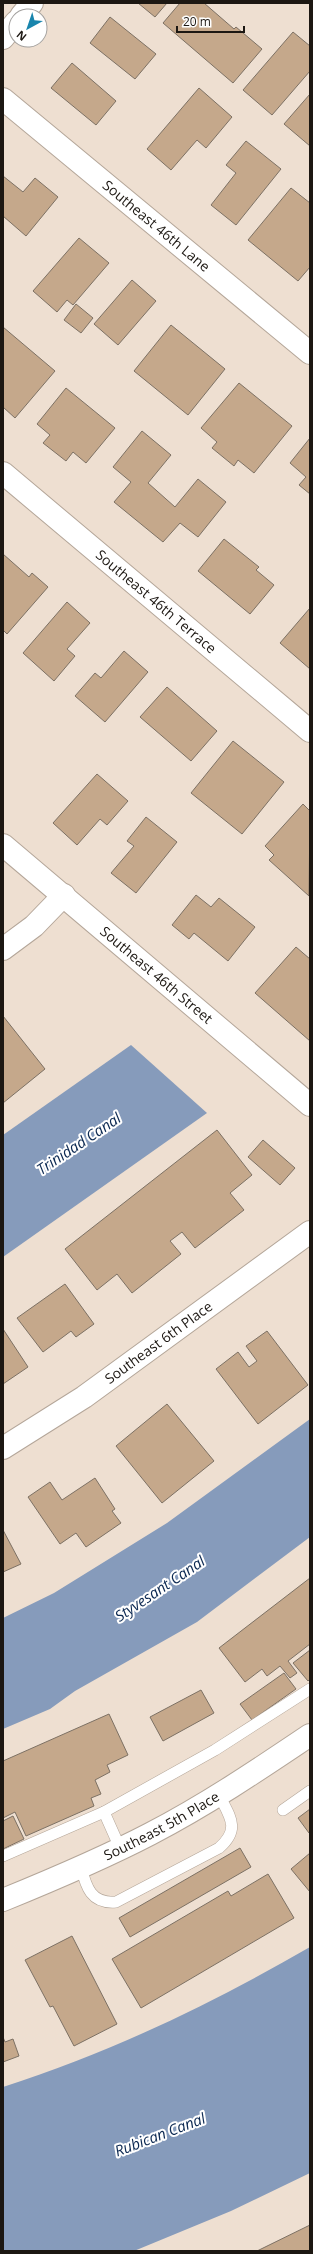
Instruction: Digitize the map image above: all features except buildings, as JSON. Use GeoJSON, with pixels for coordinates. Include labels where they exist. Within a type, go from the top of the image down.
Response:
{"type":"FeatureCollection","features":[{"type":"Feature","properties":{"kind":"street","name":"Southeast 46th Lane"},"geometry":{"type":"LineString","coordinates":[[3,99],[310,353]]}},
{"type":"Feature","properties":{"kind":"street","name":"Southeast 46th Terrace"},"geometry":{"type":"LineString","coordinates":[[3,473],[310,731]]}},
{"type":"Feature","properties":{"kind":"street","name":"Southeast 46th Street"},"geometry":{"type":"LineString","coordinates":[[3,845],[310,1106]]}},
{"type":"Feature","properties":{"kind":"street"},"geometry":{"type":"LineString","coordinates":[[3,949],[34,926],[64,896]]}},
{"type":"Feature","properties":{"kind":"street","name":"Southeast 6th Place"},"geometry":{"type":"LineString","coordinates":[[3,1448],[84,1397],[310,1232]]}},
{"type":"Feature","properties":{"kind":"street","name":"Southeast 5th Place"},"geometry":{"type":"LineString","coordinates":[[3,1900],[81,1867],[149,1834],[219,1795],[310,1735]]}},
{"type":"Feature","properties":{"kind":"lane"},"geometry":{"type":"LineString","coordinates":[[3,1856],[104,1812],[215,1750],[310,1689]]}},
{"type":"Feature","properties":{"kind":"lane"},"geometry":{"type":"LineString","coordinates":[[283,1810],[310,1791]]}},
{"type":"Feature","properties":{"kind":"lane"},"geometry":{"type":"LineString","coordinates":[[81,1867],[86,1888],[95,1897],[106,1902],[116,1902],[219,1848],[229,1839],[232,1830],[231,1820],[219,1795]]}},
{"type":"Feature","properties":{"kind":"lane"},"geometry":{"type":"LineString","coordinates":[[104,1812],[120,1848]]}},
{"type":"Feature","properties":{"kind":"water","name":"Trinidad Canal"},"geometry":{"type":"Polygon","coordinates":[[[131,1045],[207,1113],[3,1257],[3,1135],[131,1045]]]}},
{"type":"Feature","properties":{"kind":"water","name":"Styvesant Canal"},"geometry":{"type":"Polygon","coordinates":[[[310,1419],[310,1537],[197,1622],[75,1691],[50,1709],[3,1729],[3,1618],[54,1593],[167,1523],[310,1419]]]}},
{"type":"Feature","properties":{"kind":"water","name":"Rubican Canal"},"geometry":{"type":"Polygon","coordinates":[[[310,1947],[310,2173],[231,2211],[134,2251],[3,2251],[3,2087],[43,2074],[122,2043],[236,1988],[310,1947]]]}}]}
